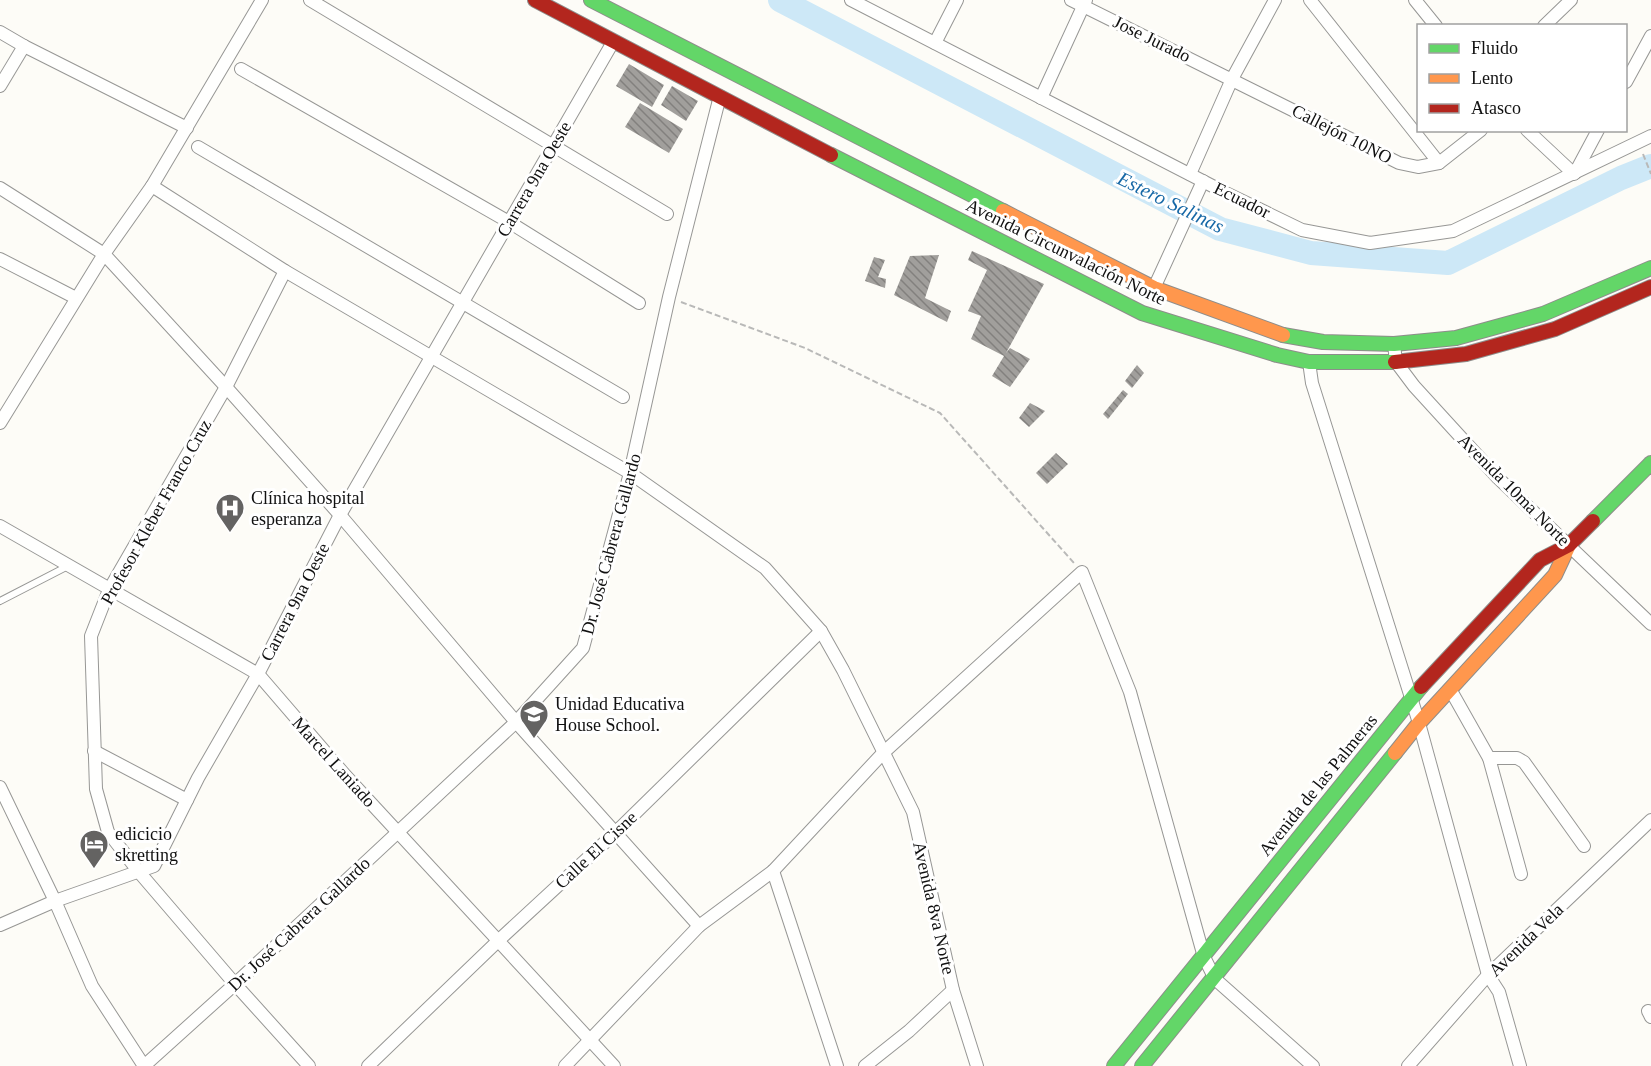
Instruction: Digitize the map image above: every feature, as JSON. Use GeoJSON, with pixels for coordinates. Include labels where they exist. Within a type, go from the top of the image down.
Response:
{"type":"FeatureCollection","features":[{"type":"Feature","properties":{"kind":"main road","name":"Avenida Circunvalación Norte"},"geometry":{"type":"LineString","coordinates":[[535,0],[860,170],[1142,313],[1277,355],[1309,362],[1396,363],[1466,354],[1555,329],[1651,287]]}},
{"type":"Feature","properties":{"kind":"main road","name":"Avenida Circunvalación Norte"},"geometry":{"type":"LineString","coordinates":[[591,0],[1154,288],[1279,334],[1323,342],[1394,344],[1456,338],[1543,314],[1651,268]]}},
{"type":"Feature","properties":{"kind":"main road"},"geometry":{"type":"LineString","coordinates":[[753,113],[767,89]]}},
{"type":"Feature","properties":{"kind":"main road"},"geometry":{"type":"LineString","coordinates":[[1621,282],[1629,297]]}},
{"type":"Feature","properties":{"kind":"main road","name":"Avenida de las Palmeras"},"geometry":{"type":"LineString","coordinates":[[1114,1066],[1410,699],[1540,560],[1569,545],[1651,463]]}},
{"type":"Feature","properties":{"kind":"main road","name":"Avenida de las Palmeras"},"geometry":{"type":"LineString","coordinates":[[1142,1066],[1215,979],[1419,723],[1555,575],[1569,545]]}},
{"type":"Feature","properties":{"kind":"street"},"geometry":{"type":"LineString","coordinates":[[0,423],[104,254],[152,186],[262,0]]}},
{"type":"Feature","properties":{"kind":"street"},"geometry":{"type":"LineString","coordinates":[[310,0],[667,214]]}},
{"type":"Feature","properties":{"kind":"street","name":"Ecuador"},"geometry":{"type":"LineString","coordinates":[[851,0],[1190,174],[1200,187],[1302,230],[1370,243],[1453,231],[1651,136]]}},
{"type":"Feature","properties":{"kind":"street"},"geometry":{"type":"LineString","coordinates":[[935,43],[957,0]]}},
{"type":"Feature","properties":{"kind":"street","name":"Jose Jurado"},"geometry":{"type":"LineString","coordinates":[[1071,0],[1085,3],[1232,79]]}},
{"type":"Feature","properties":{"kind":"street"},"geometry":{"type":"LineString","coordinates":[[1190,174],[1232,79],[1275,0]]}},
{"type":"Feature","properties":{"kind":"street"},"geometry":{"type":"LineString","coordinates":[[1310,0],[1439,163],[1478,132]]}},
{"type":"Feature","properties":{"kind":"street"},"geometry":{"type":"LineString","coordinates":[[1415,0],[1434,24]]}},
{"type":"Feature","properties":{"kind":"street"},"geometry":{"type":"LineString","coordinates":[[1546,24],[1571,0]]}},
{"type":"Feature","properties":{"kind":"street"},"geometry":{"type":"LineString","coordinates":[[1041,98],[1085,3]]}},
{"type":"Feature","properties":{"kind":"street"},"geometry":{"type":"LineString","coordinates":[[0,32],[187,128]]}},
{"type":"Feature","properties":{"kind":"street"},"geometry":{"type":"LineString","coordinates":[[1627,80],[1651,36]]}},
{"type":"Feature","properties":{"kind":"street","name":"Carrera 9na Oeste"},"geometry":{"type":"LineString","coordinates":[[0,925],[55,901],[154,866],[187,800],[258,674],[340,515],[613,42]]}},
{"type":"Feature","properties":{"kind":"street"},"geometry":{"type":"LineString","coordinates":[[0,87],[24,46]]}},
{"type":"Feature","properties":{"kind":"street"},"geometry":{"type":"LineString","coordinates":[[241,69],[509,222],[639,303]]}},
{"type":"Feature","properties":{"kind":"street","name":"Callejón 10NO"},"geometry":{"type":"LineString","coordinates":[[1232,79],[1399,163],[1418,167],[1439,163]]}},
{"type":"Feature","properties":{"kind":"street","name":"Dr. José Cabrera Gallardo"},"geometry":{"type":"LineString","coordinates":[[144,1066],[516,722],[583,648],[630,473],[669,297],[720,96]]}},
{"type":"Feature","properties":{"kind":"street"},"geometry":{"type":"LineString","coordinates":[[1529,132],[1574,174],[1597,132]]}},
{"type":"Feature","properties":{"kind":"street"},"geometry":{"type":"LineString","coordinates":[[198,147],[623,397]]}},
{"type":"Feature","properties":{"kind":"street","name":"Avenida 8va Norte"},"geometry":{"type":"LineString","coordinates":[[152,186],[285,271],[630,473],[765,568],[821,631],[843,670],[913,812],[952,990],[977,1066]]}},
{"type":"Feature","properties":{"kind":"street"},"geometry":{"type":"LineString","coordinates":[[1154,288],[1200,187]]}},
{"type":"Feature","properties":{"kind":"street"},"geometry":{"type":"LineString","coordinates":[[0,188],[104,254],[340,515],[516,722],[699,926]]}},
{"type":"Feature","properties":{"kind":"street"},"geometry":{"type":"LineString","coordinates":[[1,262],[76,298]]}},
{"type":"Feature","properties":{"kind":"street","name":"Profesor Kleber Franco Cruz"},"geometry":{"type":"LineString","coordinates":[[285,271],[226,387],[109,590],[91,636],[94,751],[96,789],[108,832],[139,872],[235,984],[309,1066]]}},
{"type":"Feature","properties":{"kind":"street"},"geometry":{"type":"LineString","coordinates":[[1394,344],[1396,363]]}},
{"type":"Feature","properties":{"kind":"street"},"geometry":{"type":"LineString","coordinates":[[1309,362],[1312,383],[1419,723],[1488,975],[1499,992],[1520,1066]]}},
{"type":"Feature","properties":{"kind":"street","name":"Avenida 10ma Norte"},"geometry":{"type":"LineString","coordinates":[[1396,363],[1497,478],[1651,624]]}},
{"type":"Feature","properties":{"kind":"street","name":"Marcel Laniado"},"geometry":{"type":"LineString","coordinates":[[0,526],[258,674],[398,832],[614,1066]]}},
{"type":"Feature","properties":{"kind":"street"},"geometry":{"type":"LineString","coordinates":[[565,1066],[699,926],[773,871],[883,753],[1082,572],[1130,692],[1204,957],[1215,979],[1313,1066]]}},
{"type":"Feature","properties":{"kind":"street","name":"Calle El Cisne"},"geometry":{"type":"LineString","coordinates":[[368,1066],[615,833],[821,631]]}},
{"type":"Feature","properties":{"kind":"street"},"geometry":{"type":"LineString","coordinates":[[1450,689],[1489,758],[1521,874]]}},
{"type":"Feature","properties":{"kind":"street"},"geometry":{"type":"LineString","coordinates":[[94,751],[187,800]]}},
{"type":"Feature","properties":{"kind":"street"},"geometry":{"type":"LineString","coordinates":[[1489,758],[1517,758],[1524,762],[1584,846]]}},
{"type":"Feature","properties":{"kind":"street"},"geometry":{"type":"LineString","coordinates":[[0,787],[55,901],[92,986],[144,1066]]}},
{"type":"Feature","properties":{"kind":"street","name":"Avenida Vela"},"geometry":{"type":"LineString","coordinates":[[1408,1066],[1488,975],[1651,820]]}},
{"type":"Feature","properties":{"kind":"street"},"geometry":{"type":"LineString","coordinates":[[773,871],[837,1066]]}},
{"type":"Feature","properties":{"kind":"street"},"geometry":{"type":"LineString","coordinates":[[865,1066],[909,1031],[952,990]]}},
{"type":"Feature","properties":{"kind":"lane"},"geometry":{"type":"LineString","coordinates":[[0,602],[69,565]]}},
{"type":"Feature","properties":{"kind":"path"},"geometry":{"type":"LineString","coordinates":[[1641,150],[1651,174]]}},
{"type":"Feature","properties":{"kind":"path"},"geometry":{"type":"LineString","coordinates":[[669,297],[805,348],[940,413],[1082,572]]}},
{"type":"Feature","properties":{"kind":"building"},"geometry":{"type":"Polygon","coordinates":[[[629,64],[664,85],[652,107],[616,86],[629,64]]]}},
{"type":"Feature","properties":{"kind":"building"},"geometry":{"type":"Polygon","coordinates":[[[672,86],[698,101],[686,121],[661,105],[672,86]]]}},
{"type":"Feature","properties":{"kind":"building"},"geometry":{"type":"Polygon","coordinates":[[[640,103],[683,129],[669,153],[625,127],[640,103]]]}},
{"type":"Feature","properties":{"kind":"building"},"geometry":{"type":"Polygon","coordinates":[[[972,251],[1044,284],[1006,353],[1010,348],[1030,359],[1010,387],[992,376],[1004,356],[971,339],[981,316],[968,311],[987,270],[968,260],[972,251]]]}},
{"type":"Feature","properties":{"kind":"building"},"geometry":{"type":"Polygon","coordinates":[[[939,255],[925,298],[951,311],[947,322],[894,295],[910,256],[939,255]]]}},
{"type":"Feature","properties":{"kind":"building"},"geometry":{"type":"Polygon","coordinates":[[[874,257],[885,260],[878,277],[886,279],[885,288],[865,281],[874,257]]]}},
{"type":"Feature","properties":{"kind":"building"},"geometry":{"type":"Polygon","coordinates":[[[1137,365],[1144,373],[1132,388],[1125,381],[1137,365]]]}},
{"type":"Feature","properties":{"kind":"building"},"geometry":{"type":"Polygon","coordinates":[[[1123,390],[1128,394],[1108,419],[1103,414],[1123,390]]]}},
{"type":"Feature","properties":{"kind":"building"},"geometry":{"type":"Polygon","coordinates":[[[1030,403],[1045,411],[1029,427],[1019,418],[1030,403]]]}},
{"type":"Feature","properties":{"kind":"building"},"geometry":{"type":"Polygon","coordinates":[[[1056,453],[1068,464],[1047,484],[1036,473],[1056,453]]]}},
{"type":"Feature","properties":{"kind":"waterway","name":"Estero Salinas"},"geometry":{"type":"LineString","coordinates":[[780,0],[1220,229],[1311,253],[1448,263],[1621,178],[1651,166]]}},
{"type":"Feature","properties":{"kind":"traffic: fast"},"geometry":{"type":"LineString","coordinates":[[591,0],[1003,211]]}},
{"type":"Feature","properties":{"kind":"traffic: fast"},"geometry":{"type":"LineString","coordinates":[[831,155],[1142,313],[1277,355],[1309,362],[1395,362]]}},
{"type":"Feature","properties":{"kind":"traffic: fast"},"geometry":{"type":"LineString","coordinates":[[1283,335],[1323,342],[1394,344],[1456,338],[1543,314],[1651,268]]}},
{"type":"Feature","properties":{"kind":"traffic: fast"},"geometry":{"type":"LineString","coordinates":[[1593,521],[1651,463]]}},
{"type":"Feature","properties":{"kind":"traffic: fast"},"geometry":{"type":"LineString","coordinates":[[1114,1066],[1421,687]]}},
{"type":"Feature","properties":{"kind":"traffic: fast"},"geometry":{"type":"LineString","coordinates":[[1142,1066],[1395,753]]}},
{"type":"Feature","properties":{"kind":"traffic: slow"},"geometry":{"type":"LineString","coordinates":[[1003,211],[1154,288],[1283,335]]}},
{"type":"Feature","properties":{"kind":"traffic: slow"},"geometry":{"type":"LineString","coordinates":[[1395,753],[1419,723],[1555,575],[1569,545]]}},
{"type":"Feature","properties":{"kind":"traffic: jam"},"geometry":{"type":"LineString","coordinates":[[535,0],[831,155]]}},
{"type":"Feature","properties":{"kind":"traffic: jam"},"geometry":{"type":"LineString","coordinates":[[1395,362],[1466,354],[1555,329],[1651,287]]}},
{"type":"Feature","properties":{"kind":"traffic: jam"},"geometry":{"type":"LineString","coordinates":[[1421,687],[1540,560],[1569,545],[1593,521]]}},
{"type":"Feature","properties":{"kind":"place","name":"Clínica hospital esperanza"},"geometry":{"type":"Point","coordinates":[230,534]}},
{"type":"Feature","properties":{"kind":"place","name":"Unidad Educativa House School."},"geometry":{"type":"Point","coordinates":[534,740]}},
{"type":"Feature","properties":{"kind":"place","name":"edicicio skretting"},"geometry":{"type":"Point","coordinates":[94,870]}}]}
